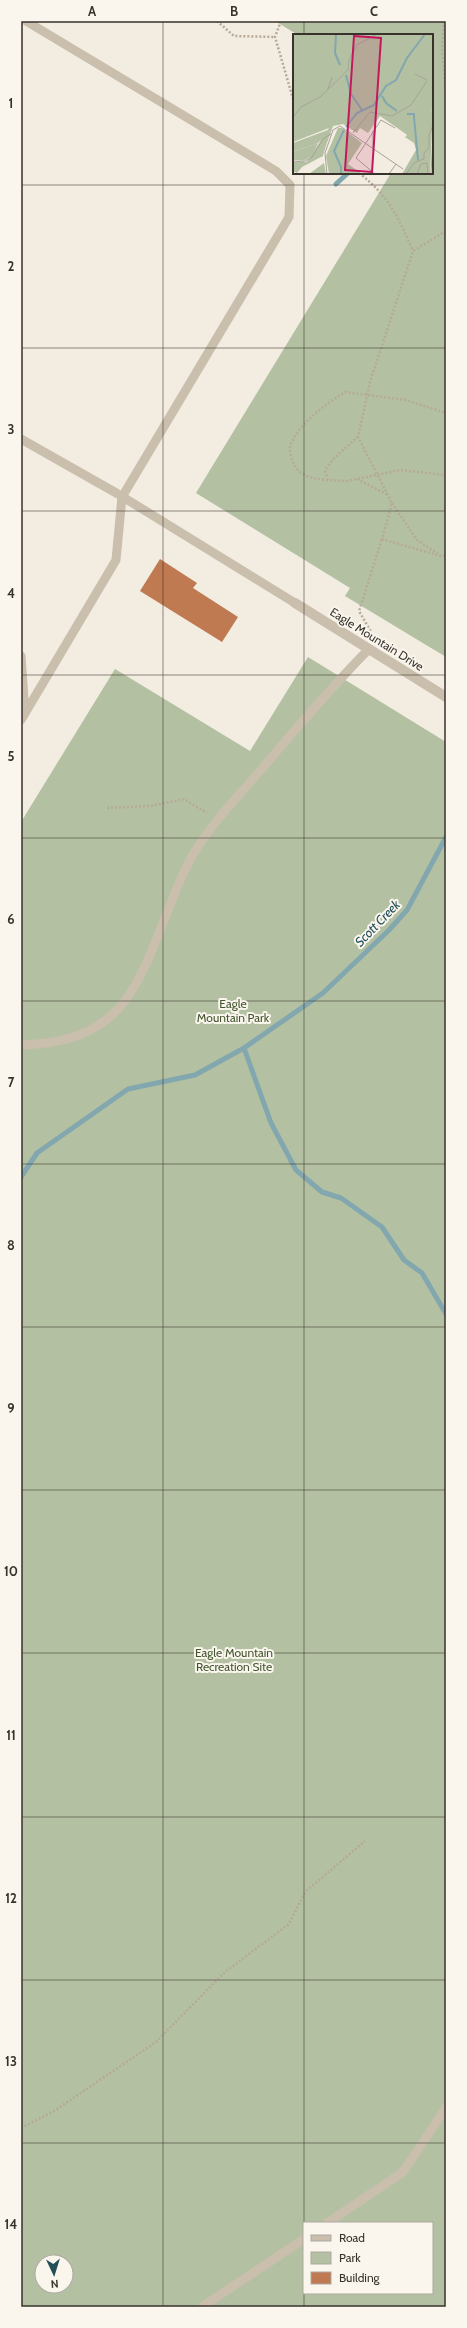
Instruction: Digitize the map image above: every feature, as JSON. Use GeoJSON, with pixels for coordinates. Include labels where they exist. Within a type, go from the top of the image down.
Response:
{"type":"FeatureCollection","features":[{"type":"Feature","properties":{"kind":"street","name":"Eagle Mountain Drive"},"geometry":{"type":"LineString","coordinates":[[295,603],[446,697]]}},
{"type":"Feature","properties":{"kind":"lane"},"geometry":{"type":"LineString","coordinates":[[23,717],[116,560],[122,497],[290,217],[290,185],[276,171],[26,21]]}},
{"type":"Feature","properties":{"kind":"lane"},"geometry":{"type":"LineString","coordinates":[[21,439],[122,497],[295,603]]}},
{"type":"Feature","properties":{"kind":"lane"},"geometry":{"type":"LineString","coordinates":[[21,1046],[63,1041],[81,1034],[101,1023],[122,1004],[131,992],[142,970],[184,870],[217,820],[319,701],[369,649]]}},
{"type":"Feature","properties":{"kind":"lane"},"geometry":{"type":"LineString","coordinates":[[21,656],[23,717]]}},
{"type":"Feature","properties":{"kind":"lane"},"geometry":{"type":"LineString","coordinates":[[328,2222],[403,2172],[446,2108]]}},
{"type":"Feature","properties":{"kind":"lane"},"geometry":{"type":"LineString","coordinates":[[202,2307],[303,2239]]}},
{"type":"Feature","properties":{"kind":"path"},"geometry":{"type":"LineString","coordinates":[[217,21],[234,36],[275,37]]}},
{"type":"Feature","properties":{"kind":"path"},"geometry":{"type":"LineString","coordinates":[[281,21],[275,37],[293,99]]}},
{"type":"Feature","properties":{"kind":"path"},"geometry":{"type":"LineString","coordinates":[[444,21],[442,50],[446,94]]}},
{"type":"Feature","properties":{"kind":"path"},"geometry":{"type":"LineString","coordinates":[[360,174],[373,184],[393,207],[413,251]]}},
{"type":"Feature","properties":{"kind":"path"},"geometry":{"type":"LineString","coordinates":[[328,480],[325,471],[329,462],[345,450],[358,436],[367,395],[413,251],[446,231]]}},
{"type":"Feature","properties":{"kind":"path"},"geometry":{"type":"LineString","coordinates":[[446,413],[406,400],[345,392],[317,411],[291,444],[290,456],[296,469],[312,479],[347,481],[400,470],[446,475]]}},
{"type":"Feature","properties":{"kind":"path"},"geometry":{"type":"LineString","coordinates":[[358,436],[388,496],[417,540],[440,556]]}},
{"type":"Feature","properties":{"kind":"path"},"geometry":{"type":"LineString","coordinates":[[356,479],[388,496]]}},
{"type":"Feature","properties":{"kind":"path"},"geometry":{"type":"LineString","coordinates":[[369,649],[371,632],[359,611],[392,502]]}},
{"type":"Feature","properties":{"kind":"path"},"geometry":{"type":"LineString","coordinates":[[382,539],[440,556],[446,555]]}},
{"type":"Feature","properties":{"kind":"path"},"geometry":{"type":"LineString","coordinates":[[107,808],[151,806],[184,799],[217,820]]}},
{"type":"Feature","properties":{"kind":"path"},"geometry":{"type":"LineString","coordinates":[[21,2128],[54,2111],[156,2042],[225,1972],[289,1924],[305,1892],[365,1841]]}},
{"type":"Feature","properties":{"kind":"green space"},"geometry":{"type":"Polygon","coordinates":[[[275,21],[446,21],[446,657],[345,596],[350,588],[196,493],[390,174],[433,174],[433,34],[296,34],[275,21]]]}},
{"type":"Feature","properties":{"kind":"green space","name":"Eagle Mountain Recreation Site"},"geometry":{"type":"Polygon","coordinates":[[[308,657],[446,742],[446,2307],[21,2307],[21,822],[115,669],[250,751],[308,657]]]}},
{"type":"Feature","properties":{"kind":"building"},"geometry":{"type":"Polygon","coordinates":[[[160,559],[197,583],[193,588],[238,617],[222,642],[140,591],[160,559]]]}},
{"type":"Feature","properties":{"kind":"waterway"},"geometry":{"type":"LineString","coordinates":[[336,184],[347,174]]}},
{"type":"Feature","properties":{"kind":"waterway","name":"Scott Creek"},"geometry":{"type":"LineString","coordinates":[[21,1177],[37,1153],[128,1089],[195,1075],[244,1048],[323,993],[389,930],[407,910],[446,837]]}},
{"type":"Feature","properties":{"kind":"waterway"},"geometry":{"type":"LineString","coordinates":[[244,1048],[271,1123],[296,1170],[322,1192],[341,1198],[382,1227],[404,1260],[422,1273],[446,1314]]}},
{"type":"Feature","properties":{"kind":"park label","name":"Eagle Mountain Park"},"geometry":{"type":"Point","coordinates":[233,1010]}}]}
